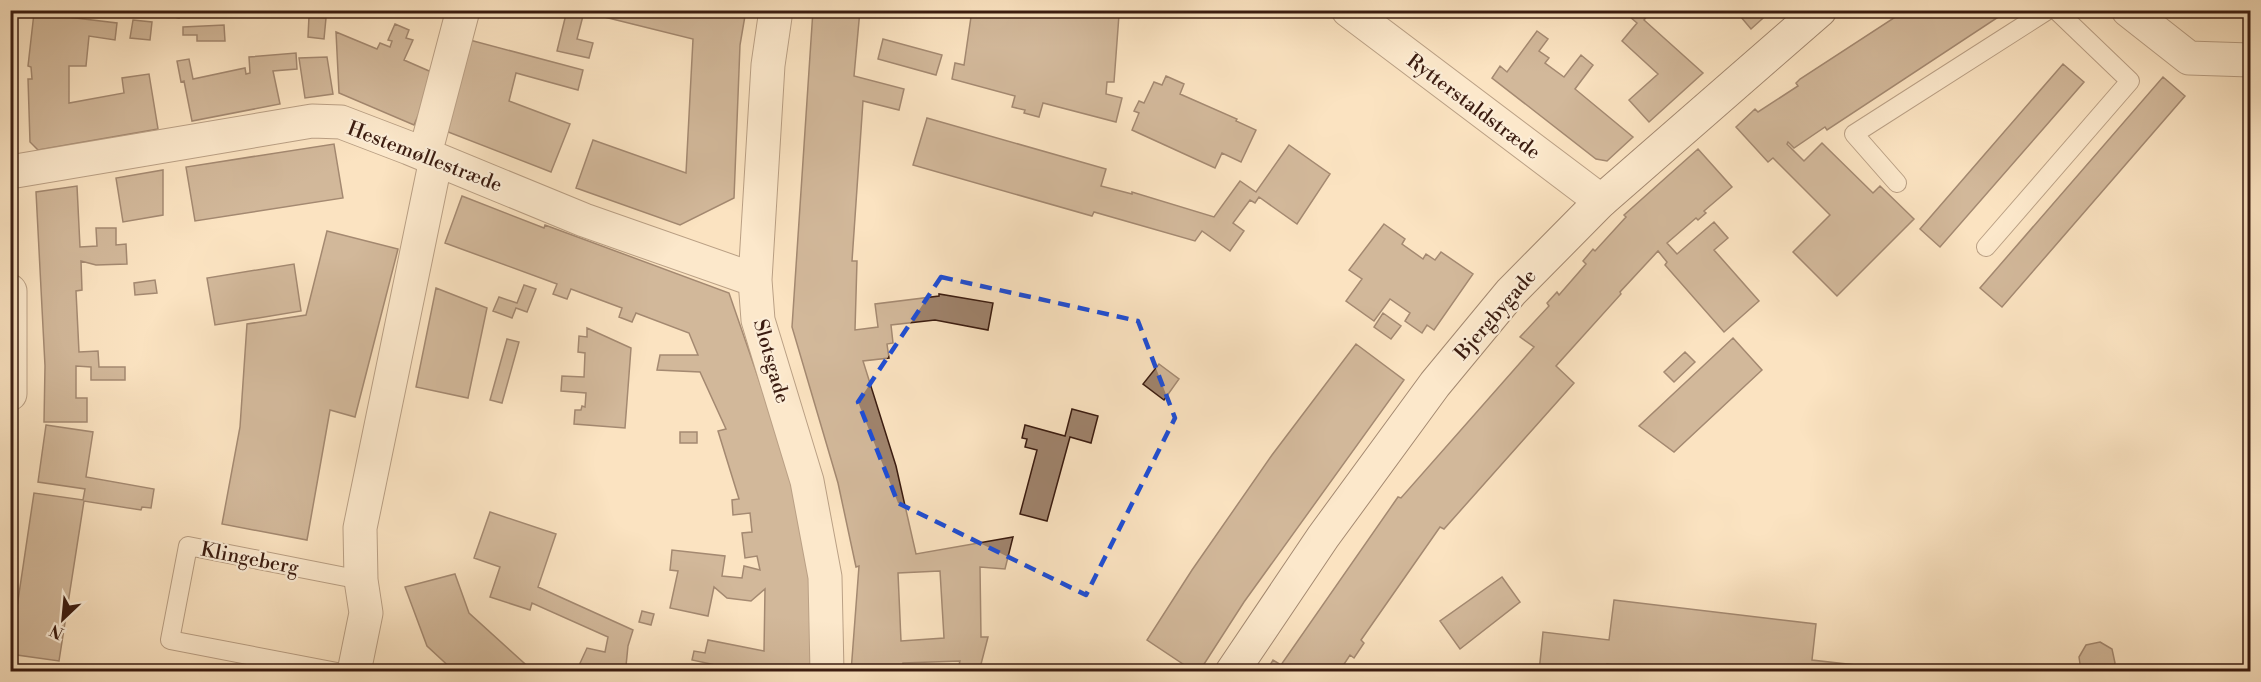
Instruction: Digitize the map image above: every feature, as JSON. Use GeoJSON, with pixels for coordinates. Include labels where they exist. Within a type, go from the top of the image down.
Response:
{"type":"FeatureCollection","features":[{"type":"Feature","properties":{"kind":"street"},"geometry":{"type":"LineString","coordinates":[[354,672],[366,613],[361,580],[360,528],[430,157],[463,10]]}},
{"type":"Feature","properties":{"kind":"street","name":"Slotsgade"},"geometry":{"type":"LineString","coordinates":[[776,10],[768,65],[755,280],[758,320],[807,482],[825,577],[827,672]]}},
{"type":"Feature","properties":{"kind":"street","name":"Rytterstaldstræde"},"geometry":{"type":"LineString","coordinates":[[1348,10],[1601,201]]}},
{"type":"Feature","properties":{"kind":"street","name":"Bjergbygade"},"geometry":{"type":"LineString","coordinates":[[1232,672],[1323,537],[1435,384],[1511,292],[1601,201],[1820,10]]}},
{"type":"Feature","properties":{"kind":"street"},"geometry":{"type":"LineString","coordinates":[[2128,10],[2189,58],[2250,60]]}},
{"type":"Feature","properties":{"kind":"street","name":"Hestemøllestræde"},"geometry":{"type":"LineString","coordinates":[[10,172],[312,121],[341,122],[585,220],[755,280]]}},
{"type":"Feature","properties":{"kind":"street"},"geometry":{"type":"LineString","coordinates":[[10,291],[10,394]]}},
{"type":"Feature","properties":{"kind":"lane"},"geometry":{"type":"LineString","coordinates":[[1897,183],[1854,134],[2048,10]]}},
{"type":"Feature","properties":{"kind":"lane"},"geometry":{"type":"LineString","coordinates":[[1986,248],[2130,81],[2056,10]]}},
{"type":"Feature","properties":{"kind":"lane","name":"Klingeberg"},"geometry":{"type":"LineString","coordinates":[[337,672],[170,640],[188,546],[361,580]]}},
{"type":"Feature","properties":{"kind":"highlighted area"},"geometry":{"type":"Polygon","coordinates":[[[941,277],[1138,321],[1175,418],[1086,595],[898,503],[858,402],[941,277]]]}},
{"type":"Feature","properties":{"kind":"building"},"geometry":{"type":"Polygon","coordinates":[[[133,10],[180,10],[179,18],[133,10]]]}},
{"type":"Feature","properties":{"kind":"building"},"geometry":{"type":"Polygon","coordinates":[[[567,10],[746,10],[740,45],[734,198],[680,225],[576,188],[593,140],[686,173],[693,39],[584,12],[577,39],[593,43],[589,58],[557,51],[567,10]]]}},
{"type":"Feature","properties":{"kind":"building"},"geometry":{"type":"Polygon","coordinates":[[[813,10],[860,10],[854,76],[904,89],[899,110],[863,101],[852,261],[857,261],[855,330],[878,327],[875,304],[939,296],[939,294],[993,303],[988,330],[935,320],[891,325],[893,343],[887,344],[889,358],[863,361],[896,466],[916,554],[1013,537],[1005,569],[980,567],[981,637],[988,637],[979,672],[957,672],[960,661],[903,663],[902,672],[851,672],[859,566],[856,567],[838,483],[792,327],[813,10]],[[940,571],[898,573],[901,641],[944,638],[940,571]]]}},
{"type":"Feature","properties":{"kind":"building"},"geometry":{"type":"Polygon","coordinates":[[[972,10],[1105,10],[1105,14],[1119,15],[1114,82],[1107,82],[1106,94],[1122,98],[1116,122],[1043,103],[1039,117],[1012,107],[1015,96],[952,79],[955,63],[964,65],[972,10]]]}},
{"type":"Feature","properties":{"kind":"building"},"geometry":{"type":"Polygon","coordinates":[[[1622,10],[1652,10],[1644,20],[1703,73],[1649,122],[1629,100],[1658,74],[1622,41],[1637,23],[1622,10]]]}},
{"type":"Feature","properties":{"kind":"building"},"geometry":{"type":"Polygon","coordinates":[[[1735,10],[1772,10],[1751,29],[1735,10]]]}},
{"type":"Feature","properties":{"kind":"building"},"geometry":{"type":"Polygon","coordinates":[[[1906,10],[2009,10],[1827,130],[1825,127],[1794,148],[1788,142],[1787,144],[1804,161],[1822,143],[1873,193],[1880,186],[1914,219],[1837,296],[1793,252],[1830,215],[1773,158],[1768,162],[1736,127],[1755,109],[1758,112],[1798,86],[1796,83],[1800,79],[1906,10]]]}},
{"type":"Feature","properties":{"kind":"building"},"geometry":{"type":"Polygon","coordinates":[[[34,13],[117,23],[115,40],[89,36],[86,66],[69,66],[69,103],[124,93],[122,78],[149,74],[158,129],[38,150],[30,142],[28,79],[32,79],[31,67],[28,66],[34,13]]]}},
{"type":"Feature","properties":{"kind":"building"},"geometry":{"type":"Polygon","coordinates":[[[309,16],[326,18],[324,39],[308,37],[309,16]]]}},
{"type":"Feature","properties":{"kind":"building"},"geometry":{"type":"Polygon","coordinates":[[[133,20],[152,22],[150,40],[130,38],[133,20]]]}},
{"type":"Feature","properties":{"kind":"building"},"geometry":{"type":"Polygon","coordinates":[[[395,24],[409,30],[406,38],[413,40],[404,60],[436,74],[414,125],[339,93],[336,32],[377,49],[380,43],[390,47],[392,41],[388,40],[395,24]]]}},
{"type":"Feature","properties":{"kind":"building"},"geometry":{"type":"Polygon","coordinates":[[[224,25],[225,41],[197,41],[197,35],[183,35],[183,27],[224,25]]]}},
{"type":"Feature","properties":{"kind":"building"},"geometry":{"type":"Polygon","coordinates":[[[1537,31],[1548,39],[1539,51],[1549,58],[1545,63],[1564,77],[1581,55],[1593,65],[1575,89],[1633,137],[1607,161],[1596,159],[1492,78],[1500,66],[1507,72],[1537,31]]]}},
{"type":"Feature","properties":{"kind":"building"},"geometry":{"type":"Polygon","coordinates":[[[466,39],[583,70],[578,90],[516,73],[509,101],[570,124],[551,172],[438,128],[466,39]]]}},
{"type":"Feature","properties":{"kind":"building"},"geometry":{"type":"Polygon","coordinates":[[[883,39],[942,55],[936,75],[878,59],[883,39]]]}},
{"type":"Feature","properties":{"kind":"building"},"geometry":{"type":"Polygon","coordinates":[[[296,53],[297,69],[273,71],[280,104],[192,121],[184,81],[181,82],[177,61],[189,59],[193,79],[245,68],[246,74],[250,73],[249,57],[296,53]]]}},
{"type":"Feature","properties":{"kind":"building"},"geometry":{"type":"Polygon","coordinates":[[[327,57],[333,94],[305,98],[299,58],[327,57]]]}},
{"type":"Feature","properties":{"kind":"building"},"geometry":{"type":"Polygon","coordinates":[[[2063,64],[2084,82],[1940,247],[1920,229],[2063,64]]]}},
{"type":"Feature","properties":{"kind":"building"},"geometry":{"type":"Polygon","coordinates":[[[1166,76],[1184,84],[1180,94],[1237,119],[1236,121],[1256,130],[1241,162],[1222,153],[1215,168],[1132,130],[1139,113],[1134,111],[1139,101],[1144,103],[1154,82],[1162,85],[1166,76]]]}},
{"type":"Feature","properties":{"kind":"building"},"geometry":{"type":"Polygon","coordinates":[[[2163,77],[2185,96],[2002,307],[1980,288],[2163,77]]]}},
{"type":"Feature","properties":{"kind":"building"},"geometry":{"type":"Polygon","coordinates":[[[927,118],[1106,169],[1101,186],[1132,194],[1132,192],[1214,217],[1240,181],[1256,192],[1289,145],[1330,174],[1297,224],[1259,197],[1255,203],[1250,200],[1233,223],[1244,231],[1230,251],[1202,231],[1195,241],[1094,212],[1092,216],[913,165],[927,118]]]}},
{"type":"Feature","properties":{"kind":"building"},"geometry":{"type":"Polygon","coordinates":[[[334,144],[343,198],[195,221],[186,167],[334,144]]]}},
{"type":"Feature","properties":{"kind":"building"},"geometry":{"type":"Polygon","coordinates":[[[1698,149],[1732,187],[1704,211],[1706,213],[1698,220],[1696,218],[1667,243],[1677,254],[1714,222],[1728,238],[1714,250],[1759,301],[1724,332],[1665,265],[1667,262],[1658,251],[1556,366],[1574,383],[1444,529],[1440,527],[1361,640],[1364,643],[1354,658],[1350,655],[1339,672],[1266,672],[1273,660],[1281,665],[1398,497],[1401,498],[1534,347],[1520,337],[1549,306],[1547,303],[1557,292],[1559,295],[1586,264],[1583,261],[1593,249],[1595,251],[1626,217],[1624,215],[1698,149]]]}},
{"type":"Feature","properties":{"kind":"building"},"geometry":{"type":"Polygon","coordinates":[[[163,170],[163,215],[123,222],[116,178],[163,170]]]}},
{"type":"Feature","properties":{"kind":"building"},"geometry":{"type":"Polygon","coordinates":[[[77,186],[80,247],[97,246],[96,228],[116,228],[116,245],[126,244],[127,264],[96,265],[81,261],[82,290],[76,291],[79,352],[98,351],[99,367],[125,367],[125,380],[91,380],[91,367],[76,366],[76,398],[87,398],[87,422],[44,422],[45,366],[36,192],[77,186]]]}},
{"type":"Feature","properties":{"kind":"building"},"geometry":{"type":"Polygon","coordinates":[[[462,196],[544,228],[545,225],[729,293],[800,499],[814,584],[811,672],[748,672],[692,660],[694,651],[705,653],[708,640],[764,651],[765,589],[751,601],[727,598],[714,587],[708,616],[670,608],[678,571],[670,570],[672,550],[725,556],[722,576],[742,578],[744,566],[760,570],[757,556],[745,558],[742,533],[752,532],[750,513],[733,515],[732,500],[739,499],[718,431],[726,429],[700,372],[657,370],[660,355],[698,355],[689,333],[636,313],[632,322],[619,317],[622,308],[571,289],[567,299],[553,294],[557,284],[445,243],[462,196]]]}},
{"type":"Feature","properties":{"kind":"building"},"geometry":{"type":"Polygon","coordinates":[[[1384,224],[1405,239],[1402,244],[1423,259],[1426,254],[1435,260],[1441,252],[1473,274],[1434,330],[1427,325],[1422,333],[1405,321],[1410,313],[1390,299],[1374,321],[1346,301],[1362,279],[1349,270],[1384,224]]]}},
{"type":"Feature","properties":{"kind":"building"},"geometry":{"type":"Polygon","coordinates":[[[327,231],[398,249],[355,417],[330,410],[307,540],[222,524],[240,427],[247,324],[306,315],[327,231]]]}},
{"type":"Feature","properties":{"kind":"building"},"geometry":{"type":"Polygon","coordinates":[[[294,264],[301,311],[215,325],[207,278],[294,264]]]}},
{"type":"Feature","properties":{"kind":"building"},"geometry":{"type":"Polygon","coordinates":[[[155,280],[157,293],[135,295],[134,283],[155,280]]]}},
{"type":"Feature","properties":{"kind":"building"},"geometry":{"type":"Polygon","coordinates":[[[524,285],[536,289],[527,312],[516,308],[512,318],[493,311],[499,297],[517,303],[524,285]]]}},
{"type":"Feature","properties":{"kind":"building"},"geometry":{"type":"Polygon","coordinates":[[[436,288],[487,308],[468,398],[416,387],[436,288]]]}},
{"type":"Feature","properties":{"kind":"building"},"geometry":{"type":"Polygon","coordinates":[[[1383,313],[1401,326],[1391,339],[1374,327],[1383,313]]]}},
{"type":"Feature","properties":{"kind":"building"},"geometry":{"type":"Polygon","coordinates":[[[587,328],[631,348],[625,428],[574,424],[575,410],[581,410],[582,406],[585,407],[586,393],[561,391],[562,376],[584,377],[585,353],[578,352],[579,336],[587,337],[587,328]]]}},
{"type":"Feature","properties":{"kind":"building"},"geometry":{"type":"Polygon","coordinates":[[[1733,338],[1762,370],[1674,452],[1639,426],[1733,338]]]}},
{"type":"Feature","properties":{"kind":"building"},"geometry":{"type":"Polygon","coordinates":[[[507,339],[519,342],[502,403],[490,400],[507,339]]]}},
{"type":"Feature","properties":{"kind":"building"},"geometry":{"type":"Polygon","coordinates":[[[1356,344],[1404,380],[1244,602],[1199,672],[1195,672],[1147,640],[1192,570],[1272,455],[1356,344]]]}},
{"type":"Feature","properties":{"kind":"building"},"geometry":{"type":"Polygon","coordinates":[[[1685,352],[1695,362],[1674,382],[1664,372],[1685,352]]]}},
{"type":"Feature","properties":{"kind":"building"},"geometry":{"type":"Polygon","coordinates":[[[1159,364],[1179,379],[1164,400],[1143,384],[1159,364]]]}},
{"type":"Feature","properties":{"kind":"building"},"geometry":{"type":"Polygon","coordinates":[[[1072,409],[1098,416],[1091,443],[1070,437],[1047,521],[1020,514],[1037,450],[1025,447],[1027,439],[1022,438],[1025,425],[1065,436],[1072,409]]]}},
{"type":"Feature","properties":{"kind":"building"},"geometry":{"type":"Polygon","coordinates":[[[46,425],[93,432],[86,477],[154,489],[151,508],[142,507],[141,510],[84,501],[59,661],[10,654],[34,493],[83,500],[85,489],[38,482],[46,425]]]}},
{"type":"Feature","properties":{"kind":"building"},"geometry":{"type":"Polygon","coordinates":[[[680,432],[697,432],[697,443],[680,443],[680,432]]]}},
{"type":"Feature","properties":{"kind":"building"},"geometry":{"type":"Polygon","coordinates":[[[490,512],[556,534],[538,587],[633,630],[628,646],[626,666],[644,672],[576,672],[587,648],[605,652],[608,637],[532,603],[530,610],[490,597],[500,567],[474,558],[490,512]]]}},
{"type":"Feature","properties":{"kind":"building"},"geometry":{"type":"Polygon","coordinates":[[[455,574],[469,613],[534,672],[455,672],[427,646],[405,587],[455,574]]]}},
{"type":"Feature","properties":{"kind":"building"},"geometry":{"type":"Polygon","coordinates":[[[1502,577],[1520,602],[1460,649],[1440,621],[1502,577]]]}},
{"type":"Feature","properties":{"kind":"building"},"geometry":{"type":"Polygon","coordinates":[[[1614,600],[1816,624],[1812,660],[1891,669],[1891,672],[1666,672],[1607,664],[1606,672],[1539,672],[1543,632],[1609,640],[1614,600]]]}},
{"type":"Feature","properties":{"kind":"building"},"geometry":{"type":"Polygon","coordinates":[[[642,611],[654,614],[651,625],[639,622],[642,611]]]}},
{"type":"Feature","properties":{"kind":"building"},"geometry":{"type":"Polygon","coordinates":[[[2100,642],[2112,649],[2115,663],[2110,672],[2081,671],[2079,657],[2086,645],[2100,642]]]}}]}
